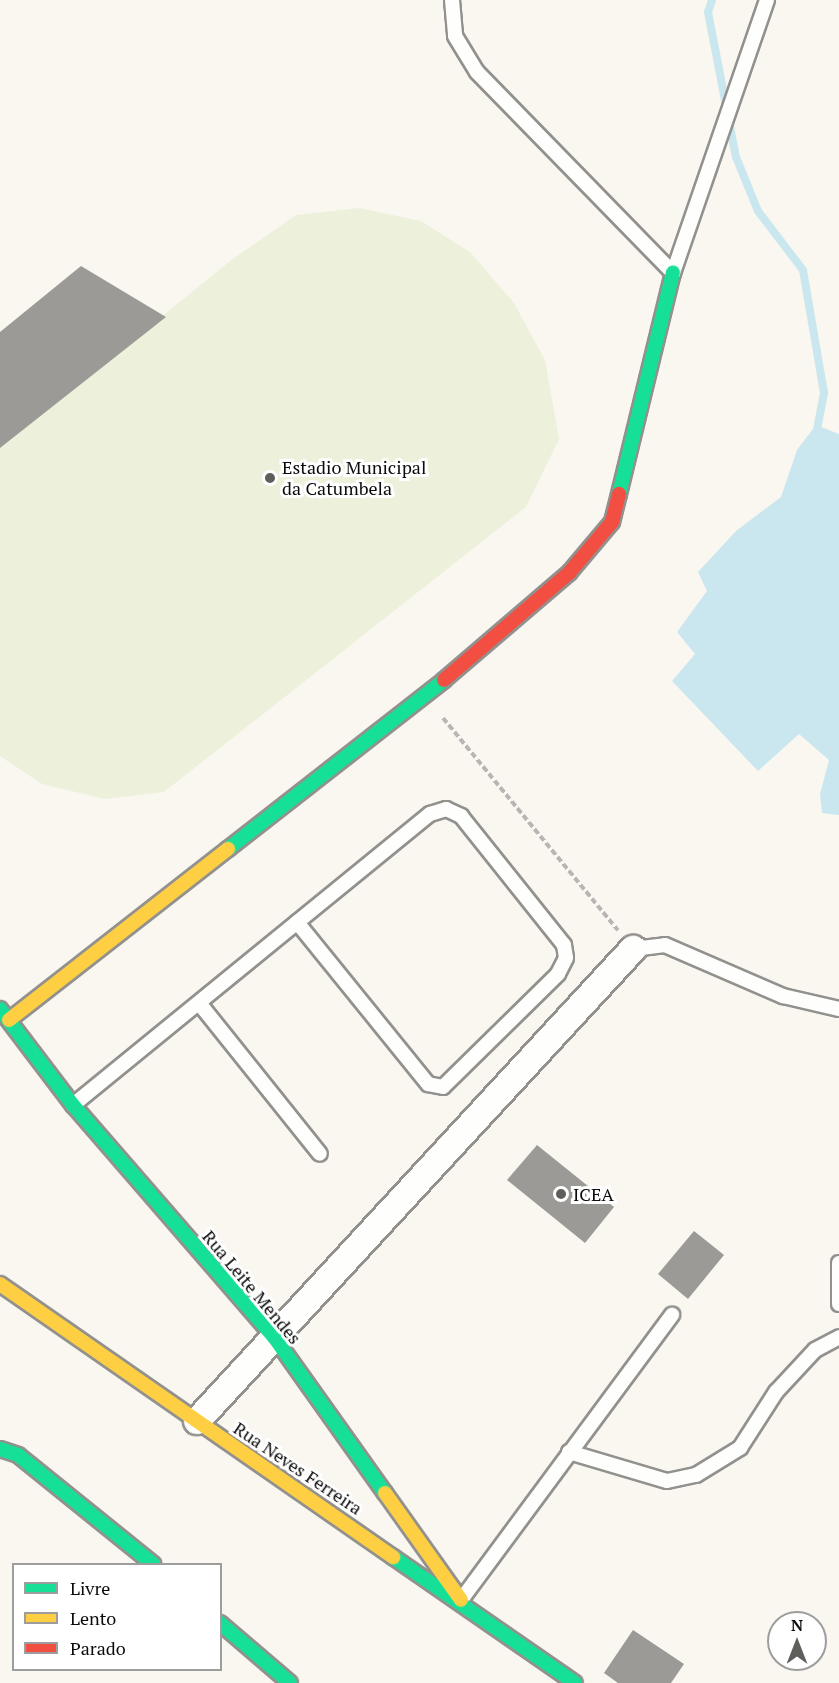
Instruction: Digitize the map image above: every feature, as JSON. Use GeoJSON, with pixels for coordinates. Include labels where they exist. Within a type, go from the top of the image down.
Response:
{"type":"FeatureCollection","features":[{"type":"Feature","properties":{"kind":"street"},"geometry":{"type":"LineString","coordinates":[[4,1014],[425,696],[570,573],[612,522],[673,273]]}},
{"type":"Feature","properties":{"kind":"street"},"geometry":{"type":"LineString","coordinates":[[197,1421],[633,949]]}},
{"type":"Feature","properties":{"kind":"street","name":"Rua Leite Mendes"},"geometry":{"type":"LineString","coordinates":[[4,1014],[73,1105],[274,1337],[461,1600]]}},
{"type":"Feature","properties":{"kind":"street","name":"Rua Neves Ferreira"},"geometry":{"type":"LineString","coordinates":[[0,1284],[461,1600],[575,1683]]}},
{"type":"Feature","properties":{"kind":"street"},"geometry":{"type":"LineString","coordinates":[[0,1449],[52,1480],[152,1563]]}},
{"type":"Feature","properties":{"kind":"street"},"geometry":{"type":"LineString","coordinates":[[222,1625],[290,1683]]}},
{"type":"Feature","properties":{"kind":"lane"},"geometry":{"type":"LineString","coordinates":[[452,0],[455,36],[477,72],[673,273],[767,0]]}},
{"type":"Feature","properties":{"kind":"lane"},"geometry":{"type":"LineString","coordinates":[[73,1105],[199,1003],[297,922],[430,814],[446,809],[461,816],[564,945],[566,958],[558,974],[443,1087],[428,1084],[297,922]]}},
{"type":"Feature","properties":{"kind":"lane"},"geometry":{"type":"LineString","coordinates":[[633,949],[665,945],[783,996],[839,1009]]}},
{"type":"Feature","properties":{"kind":"lane"},"geometry":{"type":"LineString","coordinates":[[199,1003],[320,1154]]}},
{"type":"Feature","properties":{"kind":"lane"},"geometry":{"type":"LineString","coordinates":[[839,1263],[839,1304]]}},
{"type":"Feature","properties":{"kind":"lane"},"geometry":{"type":"LineString","coordinates":[[461,1600],[672,1315]]}},
{"type":"Feature","properties":{"kind":"lane"},"geometry":{"type":"LineString","coordinates":[[569,1452],[667,1480],[696,1475],[740,1448],[776,1392],[815,1350],[839,1337]]}},
{"type":"Feature","properties":{"kind":"path"},"geometry":{"type":"LineString","coordinates":[[425,696],[633,949]]}},
{"type":"Feature","properties":{"kind":"green space","name":"Estadio Municipal da Catumbela"},"geometry":{"type":"Polygon","coordinates":[[[359,208],[421,221],[470,252],[514,303],[545,360],[559,439],[526,507],[164,792],[105,799],[42,784],[0,756],[0,448],[230,261],[296,215],[359,208]]]}},
{"type":"Feature","properties":{"kind":"water"},"geometry":{"type":"Polygon","coordinates":[[[816,425],[839,434],[839,815],[822,813],[820,794],[829,760],[799,734],[758,771],[672,681],[695,654],[677,632],[707,591],[698,572],[736,531],[781,497],[797,450],[816,425]]]}},
{"type":"Feature","properties":{"kind":"building"},"geometry":{"type":"Polygon","coordinates":[[[81,266],[166,317],[0,448],[0,332],[81,266]]]}},
{"type":"Feature","properties":{"kind":"building","name":"ICEA"},"geometry":{"type":"Polygon","coordinates":[[[537,1145],[614,1207],[585,1243],[507,1180],[537,1145]]]}},
{"type":"Feature","properties":{"kind":"building"},"geometry":{"type":"Polygon","coordinates":[[[694,1231],[724,1255],[688,1299],[658,1274],[694,1231]]]}},
{"type":"Feature","properties":{"kind":"building"},"geometry":{"type":"Polygon","coordinates":[[[633,1630],[684,1664],[671,1683],[618,1683],[604,1673],[633,1630]]]}},
{"type":"Feature","properties":{"kind":"waterway"},"geometry":{"type":"LineString","coordinates":[[712,0],[708,12],[736,157],[758,211],[803,270],[824,393],[816,435]]}},
{"type":"Feature","properties":{"kind":"traffic: fast"},"geometry":{"type":"LineString","coordinates":[[619,494],[673,273]]}},
{"type":"Feature","properties":{"kind":"traffic: fast"},"geometry":{"type":"LineString","coordinates":[[228,849],[444,680]]}},
{"type":"Feature","properties":{"kind":"traffic: fast"},"geometry":{"type":"LineString","coordinates":[[0,1009],[73,1105],[274,1337],[385,1493]]}},
{"type":"Feature","properties":{"kind":"traffic: fast"},"geometry":{"type":"LineString","coordinates":[[0,1449],[18,1455],[152,1563]]}},
{"type":"Feature","properties":{"kind":"traffic: fast"},"geometry":{"type":"LineString","coordinates":[[393,1557],[575,1683]]}},
{"type":"Feature","properties":{"kind":"traffic: fast"},"geometry":{"type":"LineString","coordinates":[[222,1625],[290,1683]]}},
{"type":"Feature","properties":{"kind":"traffic: slow"},"geometry":{"type":"LineString","coordinates":[[9,1020],[228,849]]}},
{"type":"Feature","properties":{"kind":"traffic: slow"},"geometry":{"type":"LineString","coordinates":[[0,1284],[393,1557]]}},
{"type":"Feature","properties":{"kind":"traffic: slow"},"geometry":{"type":"LineString","coordinates":[[385,1493],[461,1600]]}},
{"type":"Feature","properties":{"kind":"traffic: jam"},"geometry":{"type":"LineString","coordinates":[[444,680],[569,573],[612,522],[619,494]]}},
{"type":"Feature","properties":{"kind":"place","name":"Estadio Municipal da Catumbela"},"geometry":{"type":"Point","coordinates":[270,478]}},
{"type":"Feature","properties":{"kind":"place","name":"ICEA"},"geometry":{"type":"Point","coordinates":[561,1194]}}]}
